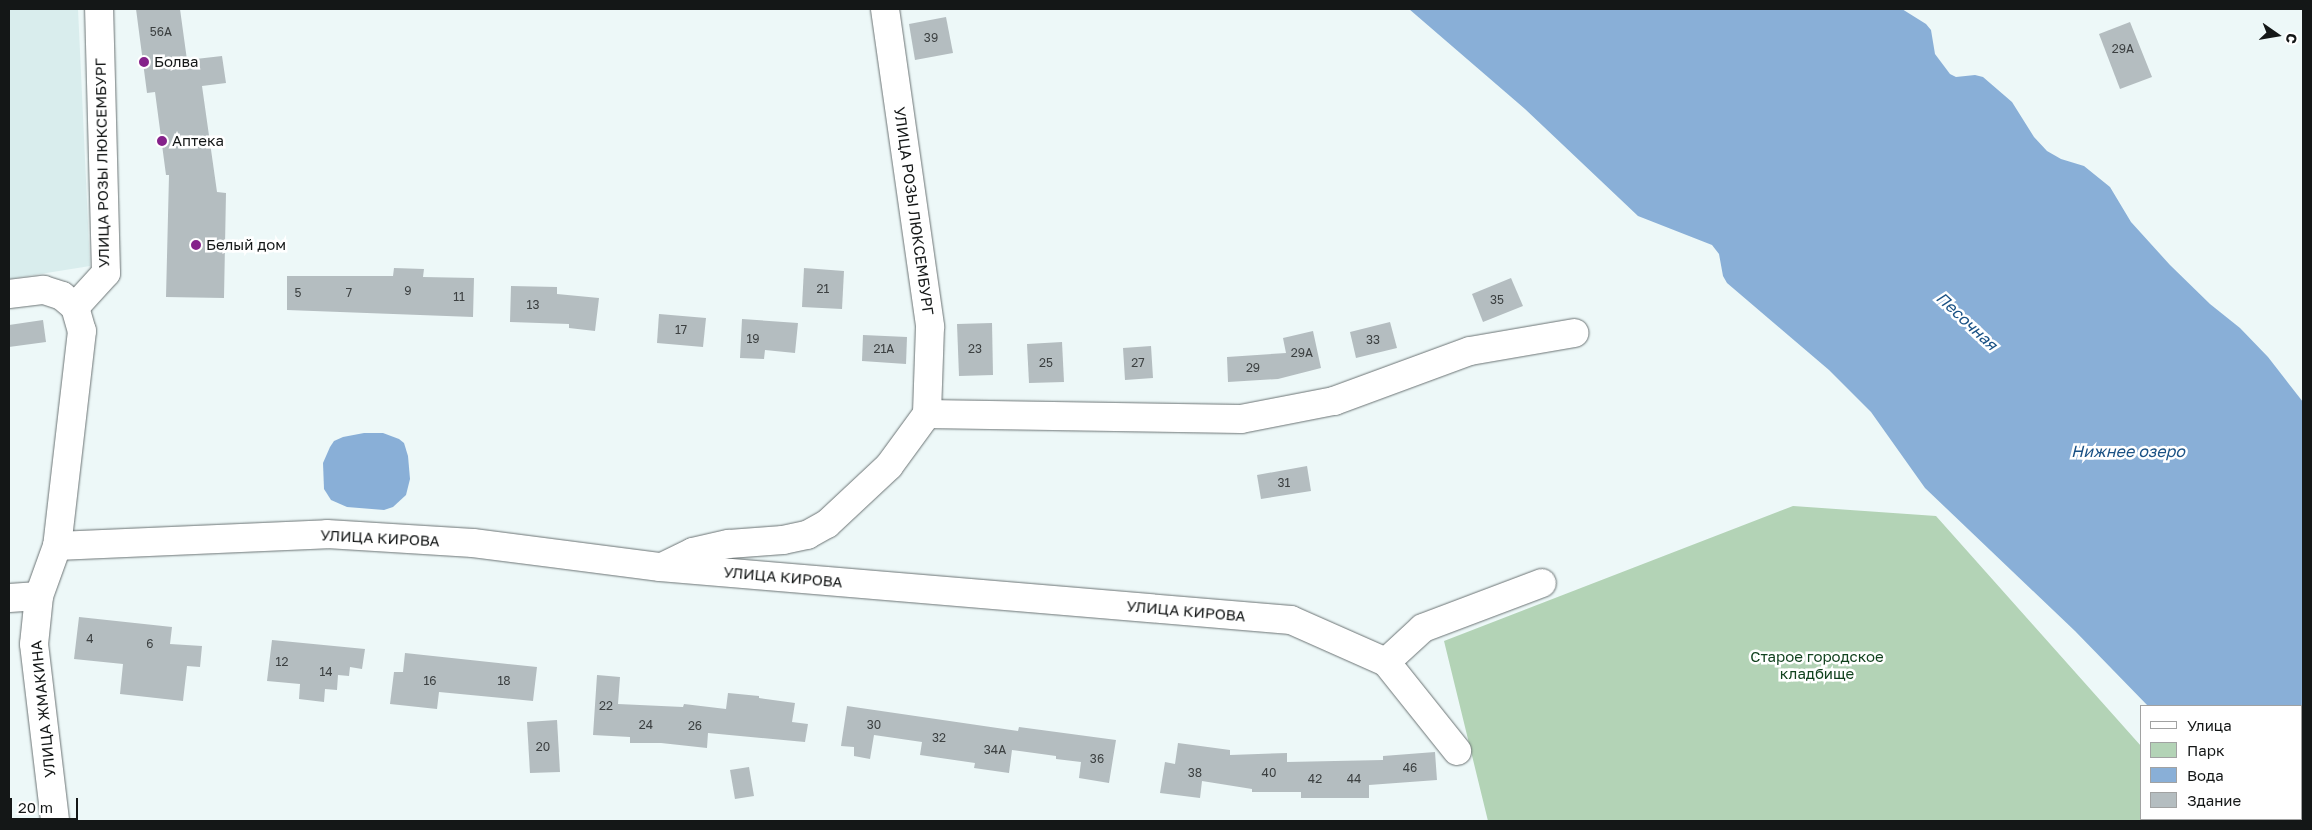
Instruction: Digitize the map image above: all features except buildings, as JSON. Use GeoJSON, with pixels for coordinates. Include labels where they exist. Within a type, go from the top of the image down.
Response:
{"type":"FeatureCollection","features":[{"type":"Feature","properties":{"kind":"street","name":"УЛИЦА РОЗЫ ЛЮКСЕМБУРГ"},"geometry":{"type":"LineString","coordinates":[[75,307],[106,273],[99,9]]}},
{"type":"Feature","properties":{"kind":"street","name":"УЛИЦА РОЗЫ ЛЮКСЕМБУРГ"},"geometry":{"type":"LineString","coordinates":[[886,9],[930,327],[928,414]]}},
{"type":"Feature","properties":{"kind":"street"},"geometry":{"type":"LineString","coordinates":[[9,294],[44,290],[62,296],[75,307],[82,332],[57,546],[39,596],[9,598]]}},
{"type":"Feature","properties":{"kind":"street"},"geometry":{"type":"LineString","coordinates":[[660,567],[693,552],[729,544],[784,540],[807,535],[827,524],[889,466],[928,414],[1240,419],[1334,401],[1470,351],[1574,333]]}},
{"type":"Feature","properties":{"kind":"street","name":"УЛИЦА КИРОВА"},"geometry":{"type":"LineString","coordinates":[[57,546],[327,534],[473,543],[660,567],[1291,620],[1386,662],[1457,751]]}},
{"type":"Feature","properties":{"kind":"street"},"geometry":{"type":"LineString","coordinates":[[1386,662],[1423,628],[1542,583]]}},
{"type":"Feature","properties":{"kind":"street","name":"УЛИЦА ЖМАКИНА"},"geometry":{"type":"LineString","coordinates":[[39,596],[34,644],[55,821]]}},
{"type":"Feature","properties":{"kind":"shaded area"},"geometry":{"type":"Polygon","coordinates":[[[9,9],[78,9],[90,266],[9,279],[9,9]]]}},
{"type":"Feature","properties":{"kind":"green space","name":"Старое городское кладбище"},"geometry":{"type":"Polygon","coordinates":[[[1793,506],[1936,516],[2140,745],[2140,820],[2208,821],[1488,821],[1444,641],[1793,506]]]}},
{"type":"Feature","properties":{"kind":"water","name":"Нижнее озеро"},"geometry":{"type":"Polygon","coordinates":[[[1409,9],[1902,9],[1926,24],[1931,30],[1935,54],[1950,74],[1956,77],[1975,75],[1983,77],[2012,102],[2034,137],[2047,151],[2061,159],[2084,166],[2110,187],[2131,222],[2170,265],[2210,304],[2240,328],[2268,357],[2303,402],[2303,821],[2250,820],[2302,820],[2302,705],[2147,705],[2075,631],[1925,488],[1871,412],[1829,370],[1727,283],[1723,276],[1719,254],[1712,245],[1638,216],[1525,109],[1409,9]]]}},
{"type":"Feature","properties":{"kind":"water"},"geometry":{"type":"Polygon","coordinates":[[[364,433],[383,433],[399,439],[404,443],[408,456],[410,479],[406,495],[393,507],[384,510],[347,507],[331,500],[324,489],[323,463],[334,441],[343,437],[364,433]]]}},
{"type":"Feature","properties":{"kind":"place","name":"Болва"},"geometry":{"type":"Point","coordinates":[144,62]}},
{"type":"Feature","properties":{"kind":"place","name":"Аптека"},"geometry":{"type":"Point","coordinates":[162,141]}},
{"type":"Feature","properties":{"kind":"place","name":"Белый дом"},"geometry":{"type":"Point","coordinates":[196,245]}},
{"type":"Feature","properties":{"kind":"water label","name":"Песочная"},"geometry":{"type":"Point","coordinates":[1967,321]}}]}
